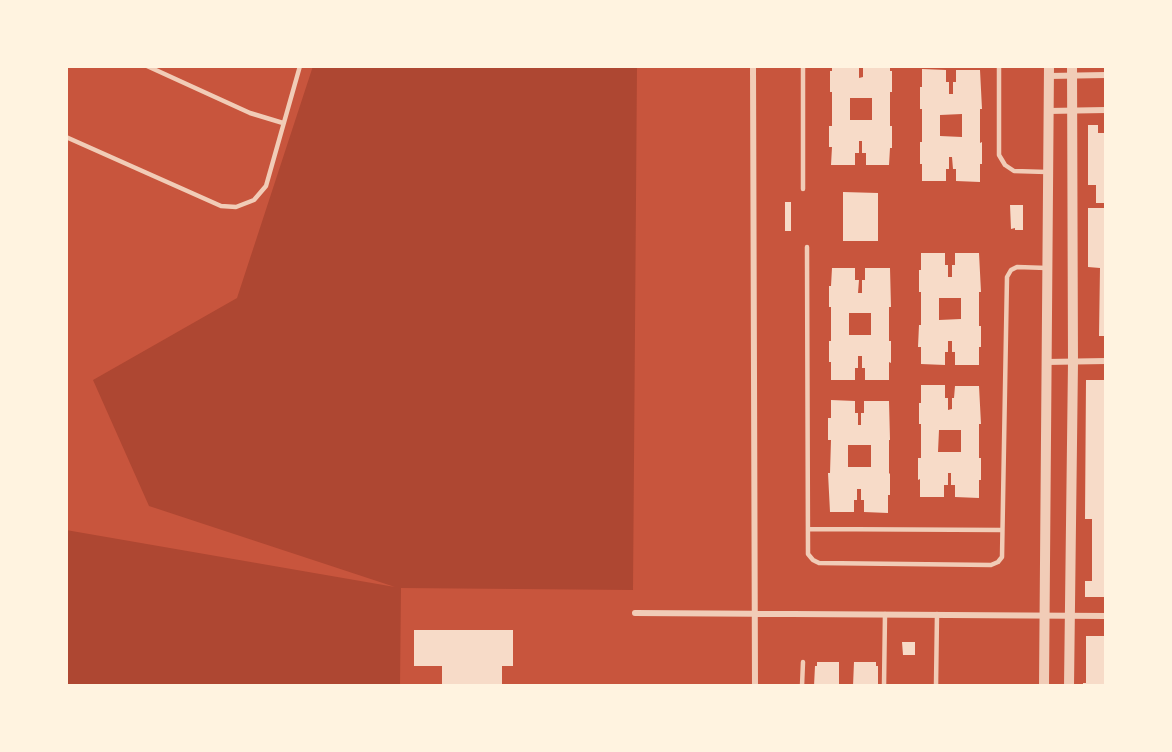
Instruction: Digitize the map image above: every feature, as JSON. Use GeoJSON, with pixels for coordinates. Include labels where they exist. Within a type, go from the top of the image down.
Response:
{"type":"FeatureCollection","features":[{"type":"Feature","properties":{"kind":"street"},"geometry":{"type":"LineString","coordinates":[[753,66],[755,686]]}},
{"type":"Feature","properties":{"kind":"street"},"geometry":{"type":"LineString","coordinates":[[1044,686],[1049,71],[1106,75]]}},
{"type":"Feature","properties":{"kind":"street"},"geometry":{"type":"LineString","coordinates":[[1069,686],[1073,362],[1072,71]]}},
{"type":"Feature","properties":{"kind":"street"},"geometry":{"type":"LineString","coordinates":[[1048,111],[1106,110]]}},
{"type":"Feature","properties":{"kind":"street"},"geometry":{"type":"LineString","coordinates":[[1046,362],[1106,361]]}},
{"type":"Feature","properties":{"kind":"street"},"geometry":{"type":"LineString","coordinates":[[635,613],[1106,616]]}},
{"type":"Feature","properties":{"kind":"lane"},"geometry":{"type":"LineString","coordinates":[[147,66],[250,113],[284,123]]}},
{"type":"Feature","properties":{"kind":"lane"},"geometry":{"type":"LineString","coordinates":[[66,137],[221,206],[236,207],[254,200],[266,186],[300,66]]}},
{"type":"Feature","properties":{"kind":"lane"},"geometry":{"type":"LineString","coordinates":[[803,66],[803,189]]}},
{"type":"Feature","properties":{"kind":"lane"},"geometry":{"type":"LineString","coordinates":[[999,66],[999,155],[1005,165],[1014,171],[1047,172]]}},
{"type":"Feature","properties":{"kind":"lane"},"geometry":{"type":"LineString","coordinates":[[807,247],[808,554],[819,563],[991,565],[1002,557],[1007,277],[1011,270],[1017,267],[1047,268]]}},
{"type":"Feature","properties":{"kind":"lane"},"geometry":{"type":"LineString","coordinates":[[808,529],[1002,530]]}},
{"type":"Feature","properties":{"kind":"lane"},"geometry":{"type":"LineString","coordinates":[[884,686],[885,614]]}},
{"type":"Feature","properties":{"kind":"lane"},"geometry":{"type":"LineString","coordinates":[[936,686],[937,615]]}},
{"type":"Feature","properties":{"kind":"lane"},"geometry":{"type":"LineString","coordinates":[[802,686],[803,662]]}},
{"type":"Feature","properties":{"kind":"shaded area"},"geometry":{"type":"Polygon","coordinates":[[[313,66],[637,66],[633,590],[401,588],[400,686],[66,686],[66,530],[395,587],[149,506],[93,380],[237,298],[313,66]]]}},
{"type":"Feature","properties":{"kind":"building"},"geometry":{"type":"Polygon","coordinates":[[[832,66],[859,66],[859,78],[863,77],[863,66],[890,66],[890,71],[892,71],[890,126],[892,126],[892,148],[890,148],[889,165],[866,165],[866,153],[862,153],[862,141],[859,141],[859,153],[855,153],[855,165],[831,165],[832,147],[829,147],[829,126],[832,126],[830,71],[832,71],[832,66]],[[850,98],[850,120],[872,120],[872,98],[850,98]]]}},
{"type":"Feature","properties":{"kind":"building"},"geometry":{"type":"Polygon","coordinates":[[[922,69],[946,70],[949,94],[953,94],[956,70],[980,70],[982,164],[980,164],[980,182],[956,181],[956,169],[953,169],[952,157],[949,157],[949,169],[946,169],[946,181],[922,181],[920,87],[922,87],[922,69]],[[962,114],[940,115],[940,136],[962,137],[962,114]]]}},
{"type":"Feature","properties":{"kind":"building"},"geometry":{"type":"Polygon","coordinates":[[[1088,125],[1098,125],[1098,133],[1106,133],[1106,203],[1096,203],[1096,185],[1088,185],[1088,125]]]}},
{"type":"Feature","properties":{"kind":"building"},"geometry":{"type":"Polygon","coordinates":[[[843,192],[878,193],[878,241],[843,241],[843,192]]]}},
{"type":"Feature","properties":{"kind":"building"},"geometry":{"type":"Polygon","coordinates":[[[785,202],[791,202],[791,231],[785,231],[785,202]]]}},
{"type":"Feature","properties":{"kind":"building"},"geometry":{"type":"Polygon","coordinates":[[[1010,205],[1023,205],[1023,230],[1011,229],[1010,205]]]}},
{"type":"Feature","properties":{"kind":"building"},"geometry":{"type":"Polygon","coordinates":[[[1088,208],[1106,208],[1106,336],[1099,336],[1100,268],[1088,267],[1088,208]]]}},
{"type":"Feature","properties":{"kind":"building"},"geometry":{"type":"Polygon","coordinates":[[[921,253],[945,253],[948,277],[952,277],[955,253],[979,253],[981,347],[979,347],[979,365],[955,365],[952,341],[948,341],[945,365],[921,364],[921,347],[918,347],[919,325],[921,325],[919,270],[921,270],[921,253]],[[939,298],[939,320],[961,319],[961,298],[939,298]]]}},
{"type":"Feature","properties":{"kind":"building"},"geometry":{"type":"Polygon","coordinates":[[[832,268],[855,268],[855,280],[859,280],[858,293],[862,293],[865,268],[890,268],[891,363],[889,362],[889,380],[865,380],[862,356],[858,356],[855,380],[831,380],[829,286],[831,286],[832,268]],[[849,313],[849,335],[871,335],[871,313],[849,313]]]}},
{"type":"Feature","properties":{"kind":"building"},"geometry":{"type":"Polygon","coordinates":[[[1086,380],[1106,380],[1106,597],[1085,597],[1085,581],[1092,581],[1092,519],[1085,519],[1086,380]]]}},
{"type":"Feature","properties":{"kind":"building"},"geometry":{"type":"Polygon","coordinates":[[[921,385],[945,385],[948,410],[952,409],[955,386],[979,386],[981,480],[979,480],[979,498],[955,497],[955,485],[951,485],[951,473],[948,473],[948,485],[944,485],[944,497],[920,497],[918,458],[921,458],[919,403],[921,403],[921,385]],[[939,430],[938,452],[961,452],[961,430],[939,430]]]}},
{"type":"Feature","properties":{"kind":"building"},"geometry":{"type":"Polygon","coordinates":[[[831,400],[855,401],[858,425],[861,425],[861,413],[864,413],[864,401],[889,401],[890,495],[888,495],[888,513],[864,512],[861,489],[857,489],[854,512],[830,512],[828,473],[830,473],[831,440],[828,440],[828,418],[831,418],[831,400]],[[848,445],[848,467],[871,467],[871,445],[848,445]]]}},
{"type":"Feature","properties":{"kind":"building"},"geometry":{"type":"Polygon","coordinates":[[[414,630],[513,630],[513,666],[502,666],[502,686],[442,686],[442,666],[414,666],[414,630]]]}},
{"type":"Feature","properties":{"kind":"building"},"geometry":{"type":"Polygon","coordinates":[[[1086,636],[1106,636],[1106,686],[1083,686],[1083,683],[1086,683],[1086,636]]]}},
{"type":"Feature","properties":{"kind":"building"},"geometry":{"type":"Polygon","coordinates":[[[902,642],[915,642],[915,655],[903,655],[902,642]]]}},
{"type":"Feature","properties":{"kind":"building"},"geometry":{"type":"Polygon","coordinates":[[[817,662],[839,662],[839,686],[814,686],[817,662]]]}},
{"type":"Feature","properties":{"kind":"building"},"geometry":{"type":"Polygon","coordinates":[[[854,662],[876,662],[878,686],[853,686],[854,662]]]}}]}
